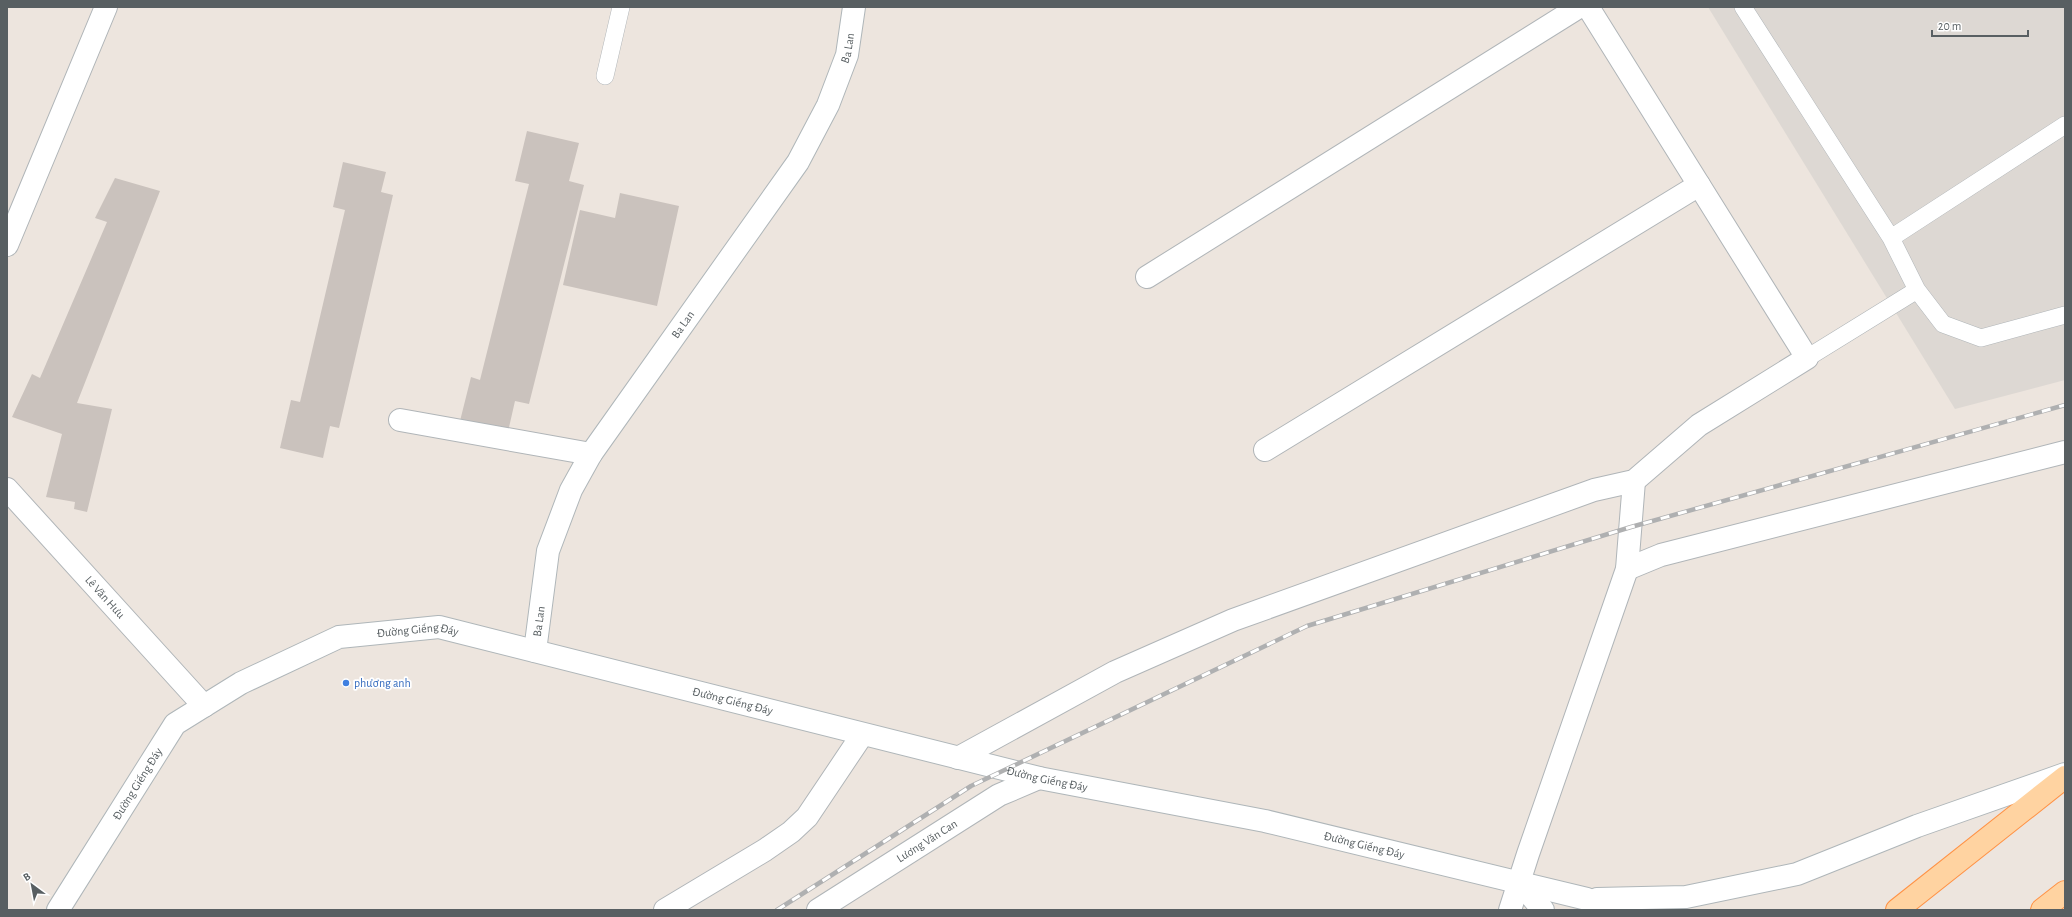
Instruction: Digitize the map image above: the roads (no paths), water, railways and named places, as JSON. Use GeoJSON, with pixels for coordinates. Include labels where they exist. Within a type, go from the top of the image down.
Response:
{"type":"FeatureCollection","features":[{"type":"Feature","properties":{"kind":"main road"},"geometry":{"type":"LineString","coordinates":[[1897,910],[2065,777]]}},
{"type":"Feature","properties":{"kind":"main road"},"geometry":{"type":"LineString","coordinates":[[2042,910],[2065,892]]}},
{"type":"Feature","properties":{"kind":"street"},"geometry":{"type":"LineString","coordinates":[[7,245],[106,7]]}},
{"type":"Feature","properties":{"kind":"street","name":"Ba Lan"},"geometry":{"type":"LineString","coordinates":[[535,651],[548,551],[571,490],[591,454],[798,162],[828,105],[847,55],[854,7]]}},
{"type":"Feature","properties":{"kind":"street"},"geometry":{"type":"LineString","coordinates":[[1148,277],[1579,7]]}},
{"type":"Feature","properties":{"kind":"street"},"geometry":{"type":"LineString","coordinates":[[958,758],[1115,672],[1233,620],[1594,490],[1634,482],[1699,425],[1807,358],[1588,7]]}},
{"type":"Feature","properties":{"kind":"street"},"geometry":{"type":"LineString","coordinates":[[1265,450],[1699,185]]}},
{"type":"Feature","properties":{"kind":"street"},"geometry":{"type":"LineString","coordinates":[[400,420],[591,454]]}},
{"type":"Feature","properties":{"kind":"street"},"geometry":{"type":"LineString","coordinates":[[1627,569],[1661,555],[2065,452]]}},
{"type":"Feature","properties":{"kind":"street"},"geometry":{"type":"LineString","coordinates":[[1510,910],[1627,569],[1634,482]]}},
{"type":"Feature","properties":{"kind":"street","name":"Lê Văn Hưu"},"geometry":{"type":"LineString","coordinates":[[7,489],[204,706]]}},
{"type":"Feature","properties":{"kind":"street","name":"Đường Giếng Đáy"},"geometry":{"type":"LineString","coordinates":[[58,910],[175,724],[241,683],[339,637],[439,627],[862,735],[1039,778],[1265,821],[1586,899]]}},
{"type":"Feature","properties":{"kind":"street"},"geometry":{"type":"LineString","coordinates":[[666,910],[765,850],[791,832],[807,817],[862,735]]}},
{"type":"Feature","properties":{"kind":"street"},"geometry":{"type":"LineString","coordinates":[[1586,899],[1686,897],[1797,874],[1917,826],[2065,774]]}},
{"type":"Feature","properties":{"kind":"street","name":"Lương Văn Can"},"geometry":{"type":"LineString","coordinates":[[818,910],[999,795],[1039,778]]}},
{"type":"Feature","properties":{"kind":"street"},"geometry":{"type":"LineString","coordinates":[[1520,883],[1543,910]]}},
{"type":"Feature","properties":{"kind":"street"},"geometry":{"type":"LineString","coordinates":[[1586,899],[1617,910]]}},
{"type":"Feature","properties":{"kind":"lane"},"geometry":{"type":"LineString","coordinates":[[605,76],[621,7]]}},
{"type":"Feature","properties":{"kind":"lane"},"geometry":{"type":"LineString","coordinates":[[1743,7],[1891,238],[1916,290],[1942,324],[1981,338],[2065,315]]}},
{"type":"Feature","properties":{"kind":"lane"},"geometry":{"type":"LineString","coordinates":[[1891,238],[2065,125]]}},
{"type":"Feature","properties":{"kind":"lane"},"geometry":{"type":"LineString","coordinates":[[1807,358],[1916,290]]}},
{"type":"Feature","properties":{"kind":"railway"},"geometry":{"type":"LineString","coordinates":[[777,910],[971,786],[1307,626],[1631,527],[2065,405]]}},
{"type":"Feature","properties":{"kind":"place","name":"phương anh"},"geometry":{"type":"Point","coordinates":[346,683]}}]}
